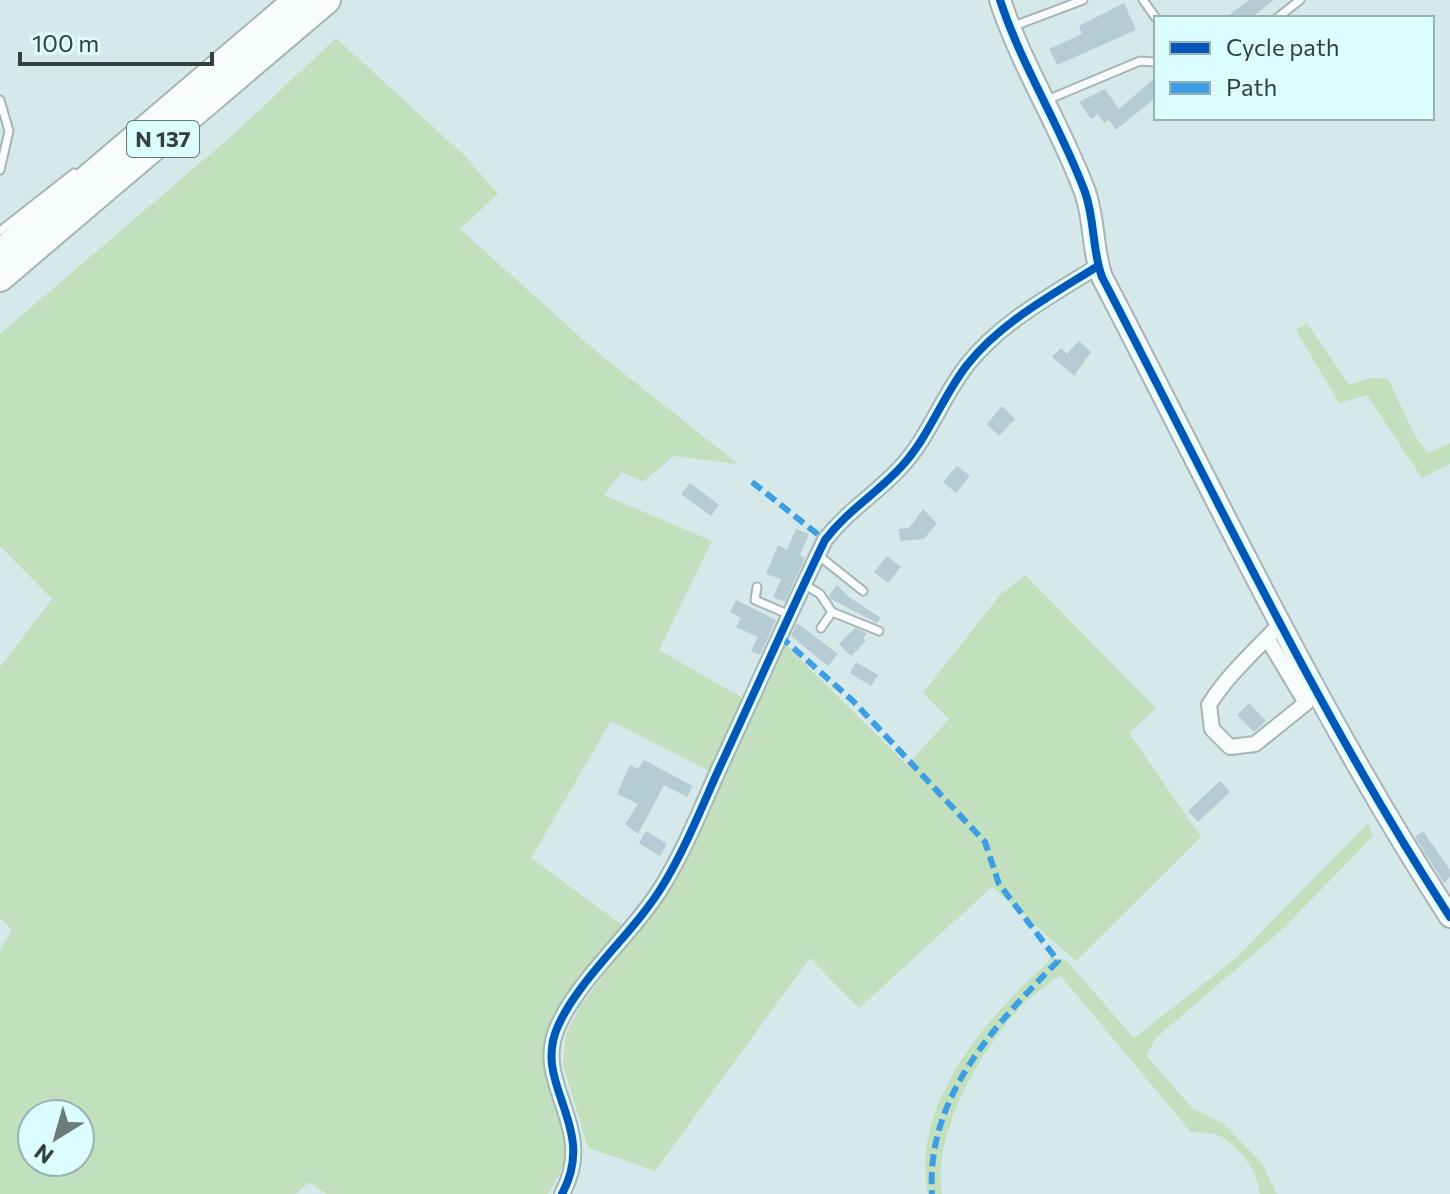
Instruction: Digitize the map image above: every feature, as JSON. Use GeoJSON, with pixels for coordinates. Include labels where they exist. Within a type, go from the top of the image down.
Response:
{"type":"FeatureCollection","features":[{"type":"Feature","properties":{"kind":"highway","name":"N 137"},"geometry":{"type":"LineString","coordinates":[[0,253],[297,0]]}},
{"type":"Feature","properties":{"kind":"highway","name":"N 137"},"geometry":{"type":"LineString","coordinates":[[0,278],[327,0]]}},
{"type":"Feature","properties":{"kind":"street"},"geometry":{"type":"LineString","coordinates":[[1000,0],[1009,28],[1085,192],[1096,230],[1098,266],[1282,622],[1401,841],[1450,917]]}},
{"type":"Feature","properties":{"kind":"street"},"geometry":{"type":"LineString","coordinates":[[562,1194],[575,1159],[574,1132],[556,1082],[551,1054],[557,1027],[570,1005],[664,884],[818,555],[841,519],[902,467],[967,365],[984,347],[1021,314],[1098,266]]}},
{"type":"Feature","properties":{"kind":"street"},"geometry":{"type":"LineString","coordinates":[[1267,638],[1306,703],[1255,744],[1230,747],[1212,729],[1209,705],[1267,638],[1282,622]]}},
{"type":"Feature","properties":{"kind":"lane"},"geometry":{"type":"LineString","coordinates":[[1009,28],[1083,0]]}},
{"type":"Feature","properties":{"kind":"lane"},"geometry":{"type":"LineString","coordinates":[[1280,16],[1300,0]]}},
{"type":"Feature","properties":{"kind":"lane"},"geometry":{"type":"LineString","coordinates":[[1042,102],[1140,61],[1154,62]]}},
{"type":"Feature","properties":{"kind":"lane"},"geometry":{"type":"LineString","coordinates":[[0,100],[9,131],[0,170]]}},
{"type":"Feature","properties":{"kind":"lane"},"geometry":{"type":"LineString","coordinates":[[101,152],[147,127]]}},
{"type":"Feature","properties":{"kind":"lane"},"geometry":{"type":"LineString","coordinates":[[0,231],[88,162]]}},
{"type":"Feature","properties":{"kind":"lane"},"geometry":{"type":"LineString","coordinates":[[818,555],[863,591]]}},
{"type":"Feature","properties":{"kind":"lane"},"geometry":{"type":"LineString","coordinates":[[804,584],[820,594],[832,612],[879,631]]}},
{"type":"Feature","properties":{"kind":"lane"},"geometry":{"type":"LineString","coordinates":[[757,587],[755,600],[790,615]]}},
{"type":"Feature","properties":{"kind":"lane"},"geometry":{"type":"LineString","coordinates":[[821,628],[832,612]]}},
{"type":"Feature","properties":{"kind":"green space"},"geometry":{"type":"Polygon","coordinates":[[[336,38],[465,156],[498,194],[460,229],[598,353],[738,464],[674,456],[643,482],[622,472],[604,495],[712,541],[659,650],[746,700],[711,772],[611,721],[531,858],[625,927],[572,986],[550,1024],[545,1057],[565,1127],[567,1150],[564,1164],[548,1194],[327,1194],[309,1182],[296,1194],[0,1194],[0,950],[12,930],[0,918],[0,667],[52,599],[0,546],[0,334],[235,133],[336,38]]]}},
{"type":"Feature","properties":{"kind":"green space"},"geometry":{"type":"Polygon","coordinates":[[[1307,323],[1349,385],[1369,378],[1388,379],[1415,436],[1428,453],[1450,443],[1450,464],[1422,478],[1367,395],[1339,403],[1296,330],[1307,323]]]}},
{"type":"Feature","properties":{"kind":"green space"},"geometry":{"type":"Polygon","coordinates":[[[1025,575],[1156,708],[1129,733],[1201,837],[1076,961],[992,887],[859,1008],[810,958],[655,1171],[588,1148],[563,1065],[566,1034],[581,1005],[679,874],[786,645],[907,765],[949,719],[923,693],[1000,595],[1025,575]]]}},
{"type":"Feature","properties":{"kind":"green space"},"geometry":{"type":"Polygon","coordinates":[[[1368,823],[1373,836],[1284,928],[1157,1037],[1146,1055],[1192,1108],[1224,1124],[1262,1163],[1277,1194],[1260,1194],[1252,1170],[1242,1154],[1229,1142],[1215,1134],[1191,1132],[1060,975],[1017,1011],[973,1072],[951,1121],[944,1146],[942,1194],[928,1194],[925,1166],[928,1138],[948,1084],[963,1058],[998,1012],[1052,957],[1067,961],[1134,1038],[1235,959],[1368,823]]]}},
{"type":"Feature","properties":{"kind":"building"},"geometry":{"type":"Polygon","coordinates":[[[1249,0],[1274,0],[1254,16],[1228,16],[1249,0]]]}},
{"type":"Feature","properties":{"kind":"building"},"geometry":{"type":"Polygon","coordinates":[[[1124,3],[1136,30],[1057,65],[1049,49],[1082,34],[1079,26],[1124,3]]]}},
{"type":"Feature","properties":{"kind":"building"},"geometry":{"type":"Polygon","coordinates":[[[1154,79],[1154,99],[1116,130],[1109,120],[1104,123],[1098,114],[1091,119],[1079,102],[1105,89],[1119,109],[1154,79]]]}},
{"type":"Feature","properties":{"kind":"building"},"geometry":{"type":"Polygon","coordinates":[[[1079,341],[1091,352],[1074,376],[1052,357],[1061,348],[1067,354],[1079,341]]]}},
{"type":"Feature","properties":{"kind":"building"},"geometry":{"type":"Polygon","coordinates":[[[1002,406],[1015,419],[999,436],[987,424],[1002,406]]]}},
{"type":"Feature","properties":{"kind":"building"},"geometry":{"type":"Polygon","coordinates":[[[957,466],[970,476],[956,493],[943,482],[957,466]]]}},
{"type":"Feature","properties":{"kind":"building"},"geometry":{"type":"Polygon","coordinates":[[[690,483],[719,505],[711,516],[681,494],[690,483]]]}},
{"type":"Feature","properties":{"kind":"building"},"geometry":{"type":"Polygon","coordinates":[[[923,509],[937,523],[924,539],[900,541],[899,529],[909,528],[923,509]]]}},
{"type":"Feature","properties":{"kind":"building"},"geometry":{"type":"Polygon","coordinates":[[[796,529],[809,534],[800,555],[805,558],[785,602],[773,597],[781,579],[766,574],[778,545],[787,550],[796,529]]]}},
{"type":"Feature","properties":{"kind":"building"},"geometry":{"type":"Polygon","coordinates":[[[887,556],[901,567],[888,583],[874,572],[887,556]]]}},
{"type":"Feature","properties":{"kind":"building"},"geometry":{"type":"Polygon","coordinates":[[[837,585],[849,597],[881,618],[877,623],[831,599],[829,596],[837,585]]]}},
{"type":"Feature","properties":{"kind":"building"},"geometry":{"type":"Polygon","coordinates":[[[736,600],[776,620],[760,655],[751,651],[758,637],[736,627],[741,618],[730,612],[736,600]]]}},
{"type":"Feature","properties":{"kind":"building"},"geometry":{"type":"Polygon","coordinates":[[[797,623],[838,654],[828,666],[791,636],[797,623]]]}},
{"type":"Feature","properties":{"kind":"building"},"geometry":{"type":"Polygon","coordinates":[[[855,628],[867,633],[863,638],[866,641],[851,656],[839,644],[855,628]]]}},
{"type":"Feature","properties":{"kind":"building"},"geometry":{"type":"Polygon","coordinates":[[[856,662],[878,675],[871,686],[850,673],[856,662]]]}},
{"type":"Feature","properties":{"kind":"building"},"geometry":{"type":"Polygon","coordinates":[[[1249,703],[1266,721],[1254,732],[1237,715],[1249,703]]]}},
{"type":"Feature","properties":{"kind":"building"},"geometry":{"type":"Polygon","coordinates":[[[644,760],[693,786],[687,797],[664,785],[638,834],[625,824],[638,804],[617,794],[630,765],[638,769],[644,760]]]}},
{"type":"Feature","properties":{"kind":"building"},"geometry":{"type":"Polygon","coordinates":[[[1220,781],[1230,792],[1198,822],[1188,811],[1220,781]]]}},
{"type":"Feature","properties":{"kind":"building"},"geometry":{"type":"Polygon","coordinates":[[[646,831],[667,844],[660,856],[639,843],[646,831]]]}},
{"type":"Feature","properties":{"kind":"building"},"geometry":{"type":"Polygon","coordinates":[[[1423,831],[1450,870],[1450,877],[1444,883],[1415,837],[1423,831]]]}},
{"type":"Feature","properties":{"kind":"marked path"},"geometry":{"type":"LineString","coordinates":[[752,482],[825,540]]}},
{"type":"Feature","properties":{"kind":"marked path"},"geometry":{"type":"LineString","coordinates":[[780,636],[853,701],[985,842],[999,884],[1058,961],[988,1038],[952,1095],[940,1126],[933,1159],[932,1194]]}},
{"type":"Feature","properties":{"kind":"cycle path"},"geometry":{"type":"LineString","coordinates":[[1000,0],[1019,49],[1085,192],[1102,277],[1311,682],[1450,917]]}},
{"type":"Feature","properties":{"kind":"cycle path"},"geometry":{"type":"LineString","coordinates":[[562,1194],[571,1170],[573,1147],[552,1068],[552,1047],[558,1026],[580,990],[651,903],[671,871],[825,540],[910,457],[958,377],[995,335],[1028,310],[1098,266]]}}]}
